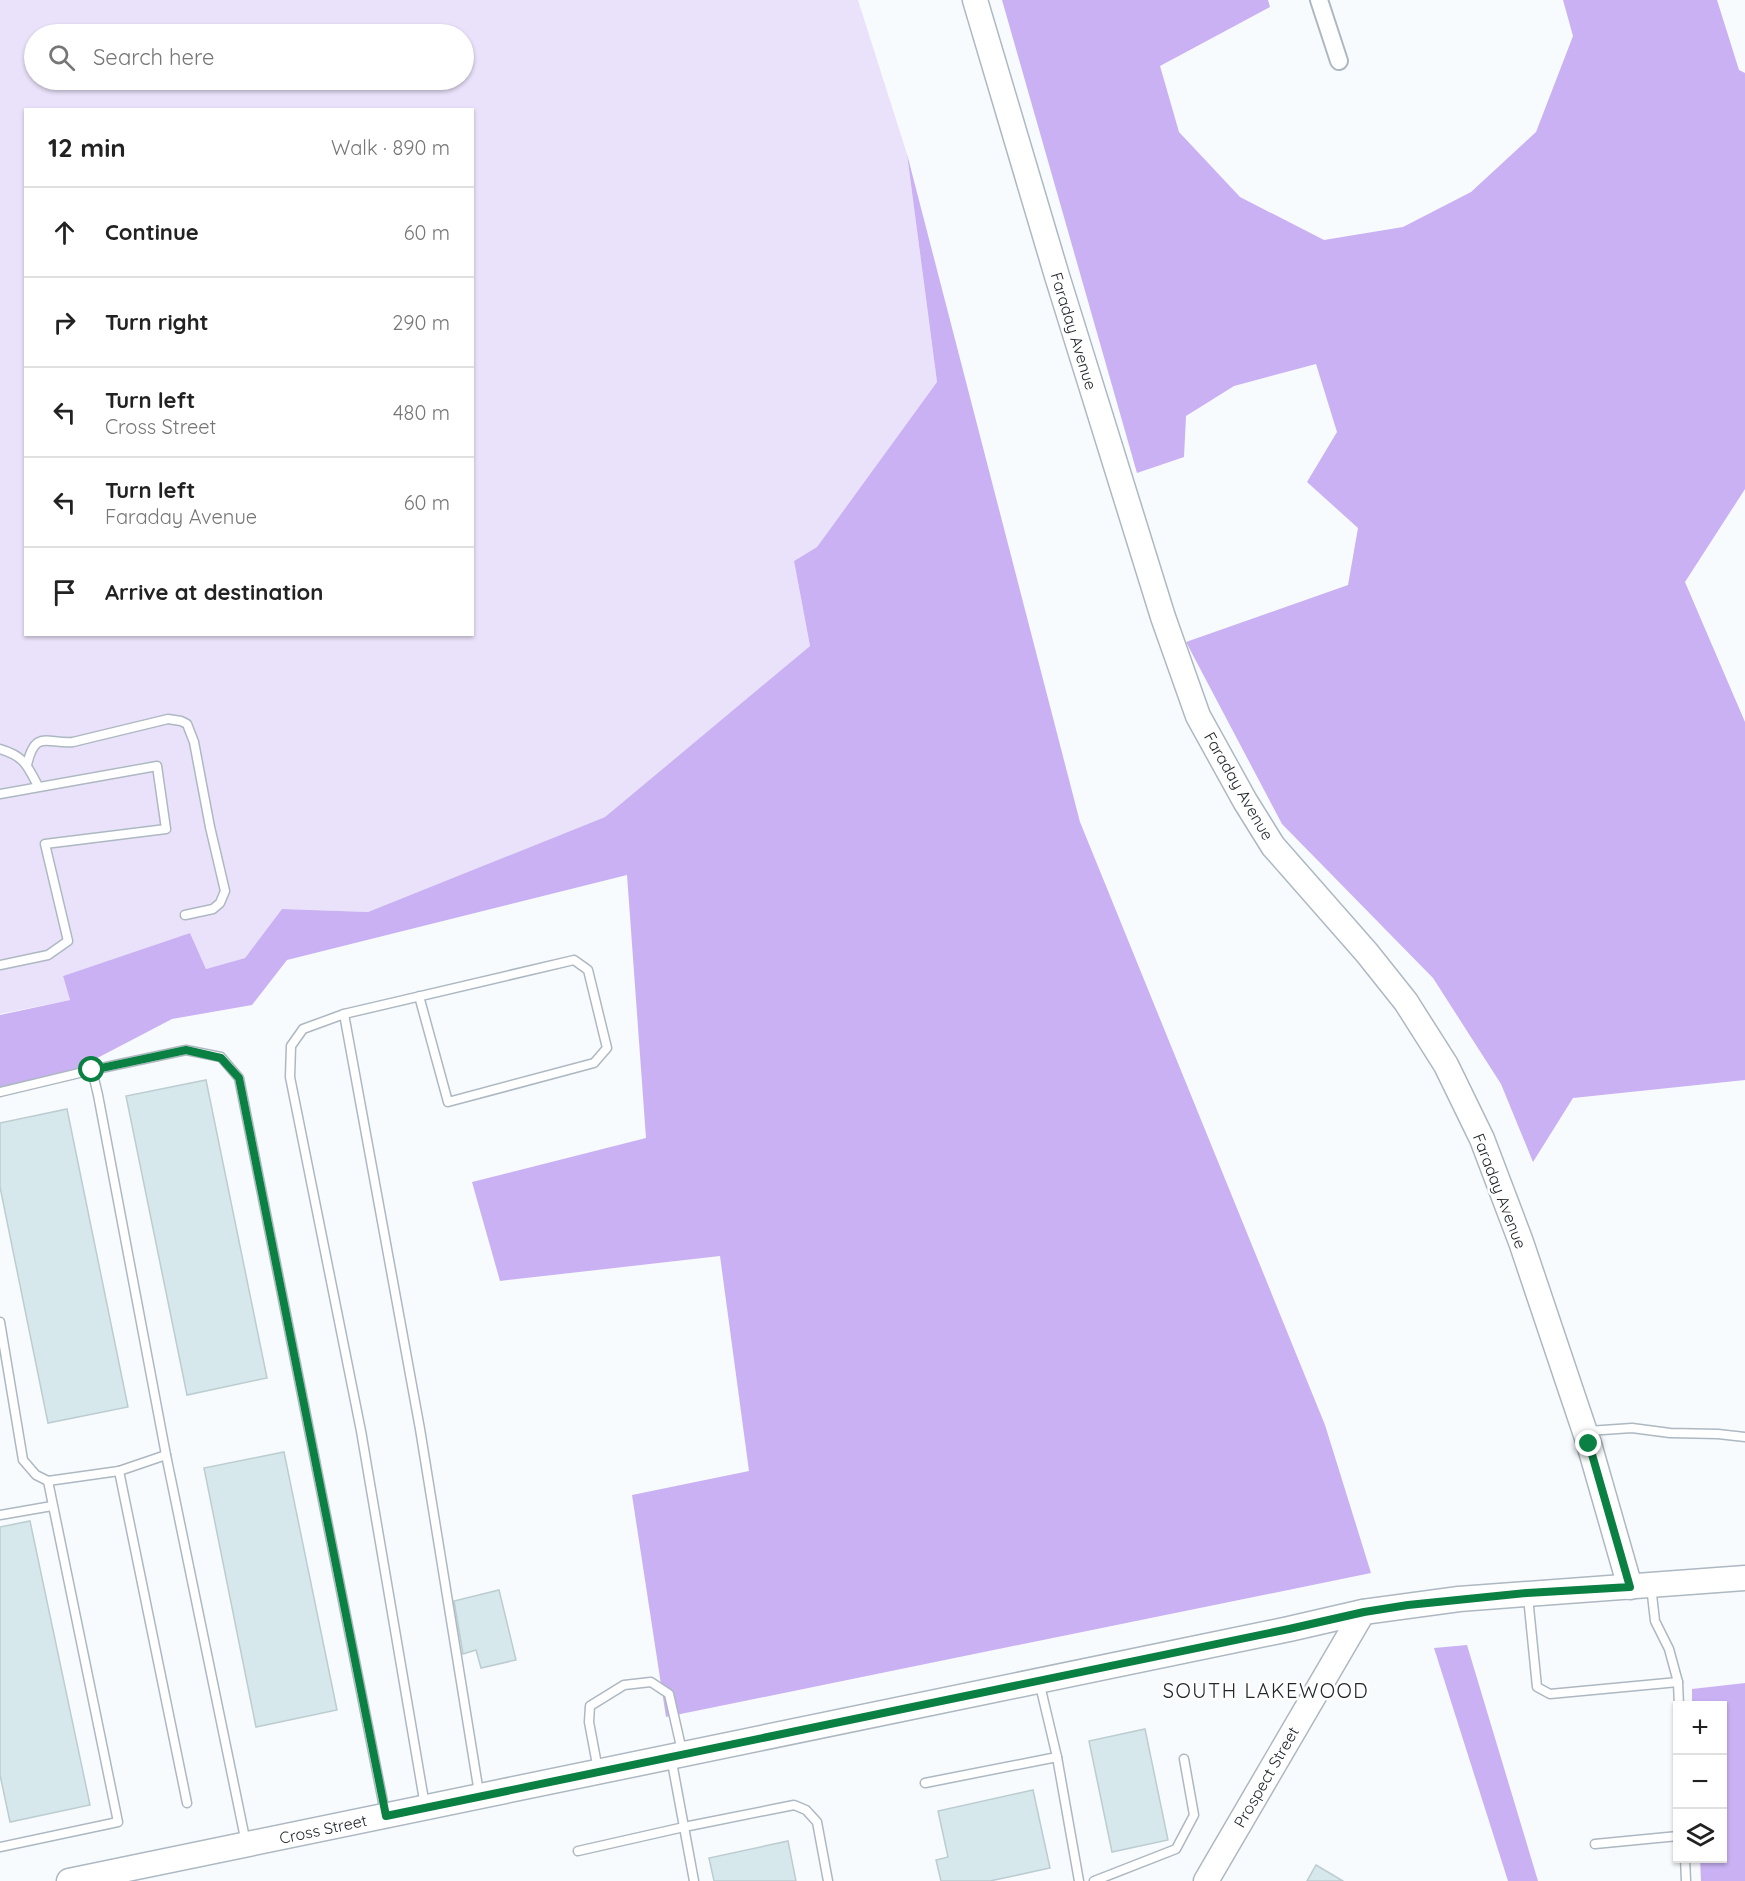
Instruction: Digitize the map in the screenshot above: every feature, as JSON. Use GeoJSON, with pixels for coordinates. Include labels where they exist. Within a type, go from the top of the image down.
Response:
{"type":"FeatureCollection","features":[{"type":"Feature","properties":{"kind":"street","name":"Faraday Avenue"},"geometry":{"type":"LineString","coordinates":[[975,0],[1057,276],[1163,617],[1198,716],[1273,846],[1406,1002],[1446,1065],[1482,1139],[1513,1221],[1640,1586]]}},
{"type":"Feature","properties":{"kind":"street"},"geometry":{"type":"LineString","coordinates":[[1319,0],[1339,61]]}},
{"type":"Feature","properties":{"kind":"street","name":"Cross Street"},"geometry":{"type":"LineString","coordinates":[[69,1881],[1364,1612],[1459,1599],[1745,1578]]}},
{"type":"Feature","properties":{"kind":"street","name":"Prospect Street"},"geometry":{"type":"LineString","coordinates":[[1206,1881],[1364,1612]]}},
{"type":"Feature","properties":{"kind":"lane"},"geometry":{"type":"LineString","coordinates":[[27,765],[30,750],[35,744],[44,740],[73,742],[168,719],[187,724],[194,742],[225,891],[220,903],[213,909],[185,915]]}},
{"type":"Feature","properties":{"kind":"lane"},"geometry":{"type":"LineString","coordinates":[[0,748],[16,753],[27,765],[38,786]]}},
{"type":"Feature","properties":{"kind":"lane"},"geometry":{"type":"LineString","coordinates":[[0,794],[157,766],[166,829],[45,844],[68,941],[48,956],[0,965]]}},
{"type":"Feature","properties":{"kind":"lane"},"geometry":{"type":"LineString","coordinates":[[419,996],[448,1102],[594,1063],[607,1048],[588,970],[574,960],[419,996],[344,1014],[303,1029],[291,1046],[290,1077],[361,1431],[426,1808]]}},
{"type":"Feature","properties":{"kind":"lane"},"geometry":{"type":"LineString","coordinates":[[344,1014],[418,1418],[479,1796]]}},
{"type":"Feature","properties":{"kind":"lane"},"geometry":{"type":"LineString","coordinates":[[0,1092],[186,1050],[221,1058],[239,1078],[386,1816]]}},
{"type":"Feature","properties":{"kind":"lane"},"geometry":{"type":"LineString","coordinates":[[92,1070],[166,1455],[247,1845]]}},
{"type":"Feature","properties":{"kind":"lane"},"geometry":{"type":"LineString","coordinates":[[0,1322],[23,1460],[36,1475],[48,1481],[119,1471],[166,1455]]}},
{"type":"Feature","properties":{"kind":"lane"},"geometry":{"type":"LineString","coordinates":[[1585,1431],[1632,1428],[1670,1433],[1745,1437]]}},
{"type":"Feature","properties":{"kind":"lane"},"geometry":{"type":"LineString","coordinates":[[119,1471],[187,1803]]}},
{"type":"Feature","properties":{"kind":"lane"},"geometry":{"type":"LineString","coordinates":[[0,1847],[118,1822],[48,1481]]}},
{"type":"Feature","properties":{"kind":"lane"},"geometry":{"type":"LineString","coordinates":[[0,1515],[52,1506]]}},
{"type":"Feature","properties":{"kind":"lane"},"geometry":{"type":"LineString","coordinates":[[1640,1586],[1669,1649],[1678,1682],[1679,1701]]}},
{"type":"Feature","properties":{"kind":"lane"},"geometry":{"type":"LineString","coordinates":[[1527,1593],[1537,1687],[1550,1694],[1678,1682]]}},
{"type":"Feature","properties":{"kind":"lane"},"geometry":{"type":"LineString","coordinates":[[1039,1681],[1058,1757],[1079,1881]]}},
{"type":"Feature","properties":{"kind":"lane"},"geometry":{"type":"LineString","coordinates":[[598,1772],[589,1722],[590,1706],[624,1685],[651,1682],[669,1694],[684,1827],[694,1881]]}},
{"type":"Feature","properties":{"kind":"lane"},"geometry":{"type":"LineString","coordinates":[[925,1783],[1058,1757]]}},
{"type":"Feature","properties":{"kind":"lane"},"geometry":{"type":"LineString","coordinates":[[1094,1881],[1176,1849],[1194,1815],[1184,1759]]}},
{"type":"Feature","properties":{"kind":"lane"},"geometry":{"type":"LineString","coordinates":[[578,1851],[794,1805],[806,1810],[817,1822],[828,1881]]}},
{"type":"Feature","properties":{"kind":"lane"},"geometry":{"type":"LineString","coordinates":[[1595,1844],[1673,1836]]}},
{"type":"Feature","properties":{"kind":"lane"},"geometry":{"type":"LineString","coordinates":[[1684,1863],[1686,1881]]}},
{"type":"Feature","properties":{"kind":"shaded area"},"geometry":{"type":"Polygon","coordinates":[[[0,0],[858,0],[907,154],[937,382],[817,547],[794,561],[810,646],[605,817],[368,912],[282,909],[245,958],[206,969],[190,933],[63,976],[70,1000],[0,1014],[0,0]]]}},
{"type":"Feature","properties":{"kind":"shaded area"},"geometry":{"type":"Polygon","coordinates":[[[1002,0],[1268,0],[1270,7],[1160,66],[1179,132],[1240,197],[1324,240],[1403,227],[1471,192],[1536,132],[1573,36],[1563,0],[1717,0],[1739,70],[1745,73],[1745,489],[1685,582],[1745,722],[1745,1080],[1573,1098],[1533,1162],[1501,1084],[1433,978],[1282,824],[1186,642],[1348,585],[1358,528],[1307,482],[1337,432],[1316,364],[1234,386],[1186,416],[1184,457],[1137,473],[1002,0]]]}},
{"type":"Feature","properties":{"kind":"shaded area"},"geometry":{"type":"Polygon","coordinates":[[[907,154],[1080,822],[1325,1425],[1371,1573],[666,1717],[632,1495],[749,1471],[720,1256],[500,1281],[472,1182],[646,1138],[627,875],[287,960],[252,1005],[172,1019],[59,1078],[0,1087],[0,1015],[70,1000],[63,976],[190,933],[206,969],[245,958],[282,909],[368,912],[605,817],[810,646],[794,561],[817,547],[937,382],[907,154]]]}},
{"type":"Feature","properties":{"kind":"shaded area"},"geometry":{"type":"Polygon","coordinates":[[[1467,1645],[1538,1881],[1508,1881],[1434,1648],[1467,1645]]]}},
{"type":"Feature","properties":{"kind":"shaded area"},"geometry":{"type":"Polygon","coordinates":[[[1745,1683],[1745,1881],[1701,1881],[1700,1863],[1727,1863],[1727,1701],[1692,1701],[1692,1689],[1745,1683]]]}},
{"type":"Feature","properties":{"kind":"building"},"geometry":{"type":"Polygon","coordinates":[[[206,1080],[267,1378],[187,1395],[126,1096],[206,1080]]]}},
{"type":"Feature","properties":{"kind":"building"},"geometry":{"type":"Polygon","coordinates":[[[67,1109],[128,1407],[48,1423],[0,1187],[0,1123],[67,1109]]]}},
{"type":"Feature","properties":{"kind":"building"},"geometry":{"type":"Polygon","coordinates":[[[284,1452],[337,1710],[256,1727],[204,1468],[284,1452]]]}},
{"type":"Feature","properties":{"kind":"building"},"geometry":{"type":"Polygon","coordinates":[[[30,1521],[90,1805],[10,1822],[0,1775],[0,1527],[30,1521]]]}},
{"type":"Feature","properties":{"kind":"building"},"geometry":{"type":"Polygon","coordinates":[[[499,1590],[516,1660],[481,1668],[476,1650],[463,1654],[454,1601],[499,1590]]]}},
{"type":"Feature","properties":{"kind":"building"},"geometry":{"type":"Polygon","coordinates":[[[1145,1729],[1168,1840],[1112,1852],[1089,1741],[1145,1729]]]}},
{"type":"Feature","properties":{"kind":"building"},"geometry":{"type":"Polygon","coordinates":[[[1033,1790],[1050,1868],[990,1881],[941,1881],[936,1860],[948,1857],[938,1811],[1033,1790]]]}},
{"type":"Feature","properties":{"kind":"building"},"geometry":{"type":"Polygon","coordinates":[[[788,1841],[796,1881],[714,1881],[709,1858],[788,1841]]]}},
{"type":"Feature","properties":{"kind":"building"},"geometry":{"type":"Polygon","coordinates":[[[1316,1865],[1343,1881],[1307,1881],[1316,1865]]]}},
{"type":"Feature","properties":{"kind":"district","name":"SOUTH LAKEWOOD"},"geometry":{"type":"Point","coordinates":[1266,1691]}},
{"type":"Feature","properties":{"kind":"route"},"geometry":{"type":"LineString","coordinates":[[92,1070],[186,1050],[221,1058],[239,1078],[386,1816],[1364,1612],[1459,1599],[1630,1587],[1589,1444]]}}]}
